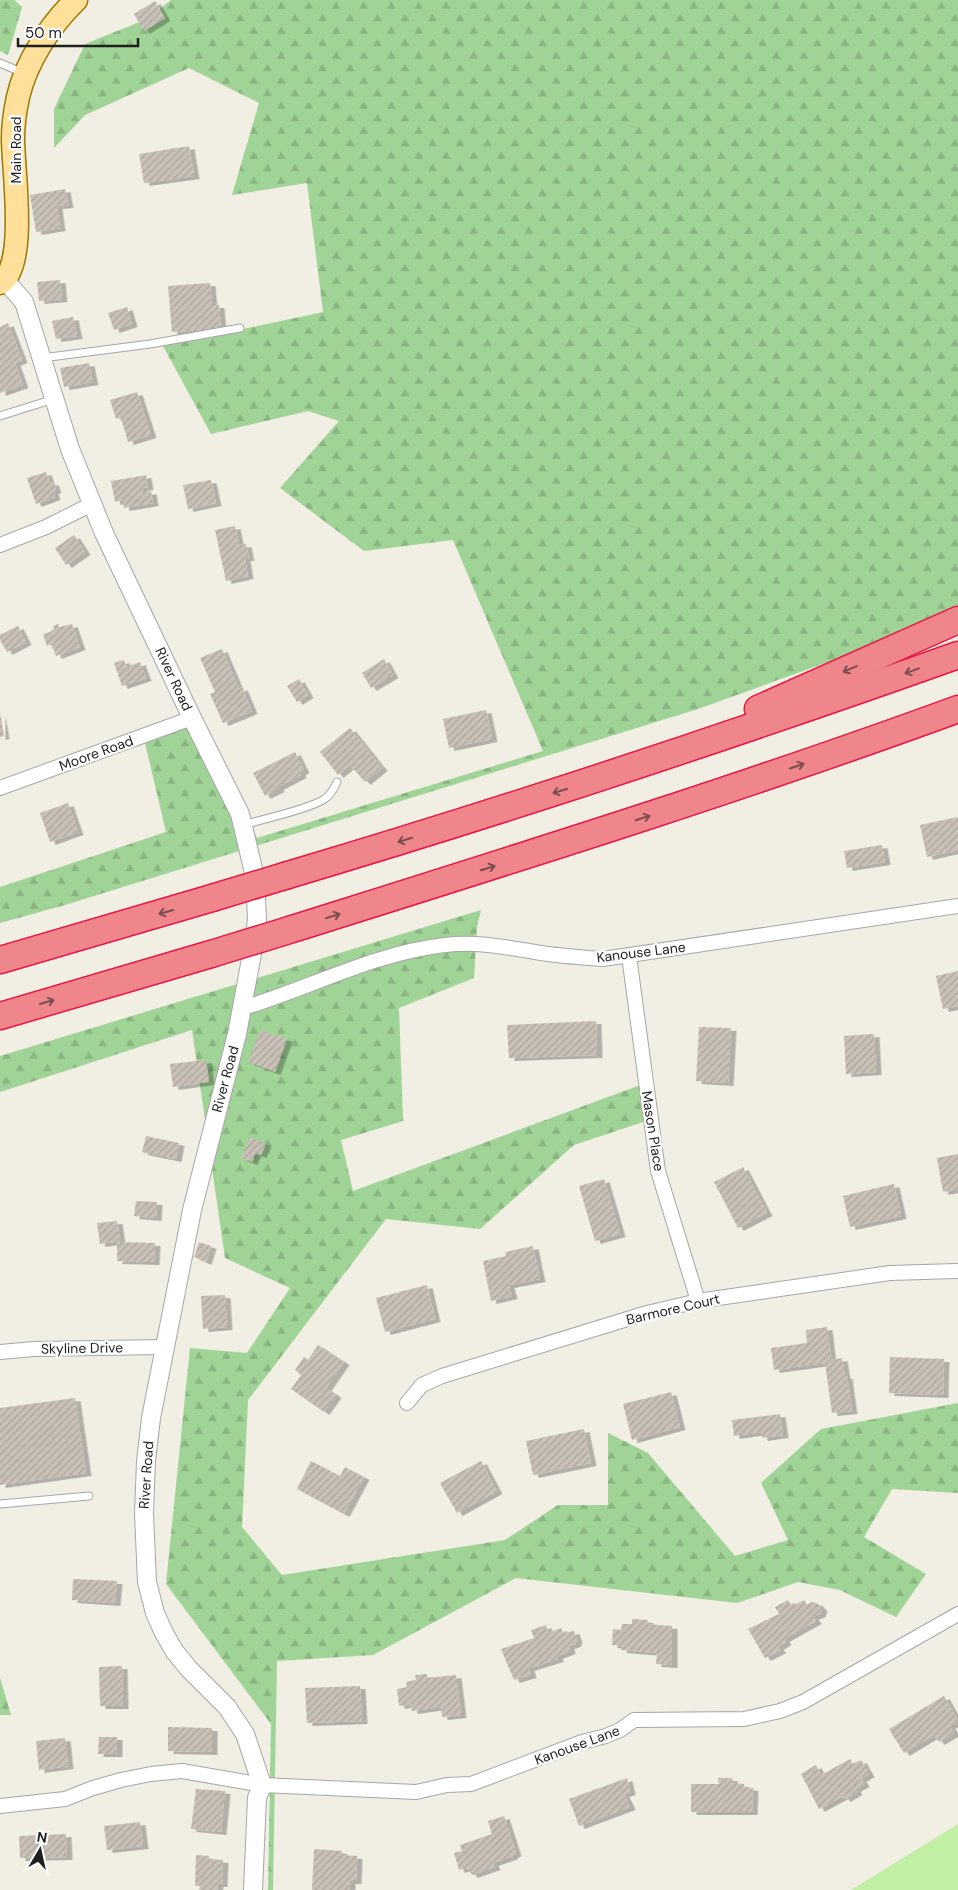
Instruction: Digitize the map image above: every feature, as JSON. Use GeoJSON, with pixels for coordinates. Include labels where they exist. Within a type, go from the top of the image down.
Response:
{"type":"FeatureCollection","features":[{"type":"Feature","properties":{"kind":"highway"},"geometry":{"type":"LineString","coordinates":[[591,781],[866,662],[958,620]]}},
{"type":"Feature","properties":{"kind":"highway"},"geometry":{"type":"LineString","coordinates":[[0,960],[428,833],[810,708],[958,655]]}},
{"type":"Feature","properties":{"kind":"highway"},"geometry":{"type":"LineString","coordinates":[[0,1016],[211,954],[607,830],[827,756],[958,709]]}},
{"type":"Feature","properties":{"kind":"main road","name":"Main Road"},"geometry":{"type":"LineString","coordinates":[[3,281],[15,256],[17,215],[13,138],[19,95],[26,74],[40,45],[53,26],[76,0]]}},
{"type":"Feature","properties":{"kind":"street","name":"River Road"},"geometry":{"type":"LineString","coordinates":[[3,281],[24,302],[70,450],[92,504],[192,718],[240,814],[255,877],[257,899],[254,943],[242,1008],[192,1210],[151,1418],[146,1461],[144,1514],[147,1582],[155,1613],[175,1652],[188,1669],[227,1707],[240,1724],[253,1754],[262,1785],[257,1798],[252,1890]]}},
{"type":"Feature","properties":{"kind":"street"},"geometry":{"type":"LineString","coordinates":[[0,545],[46,527],[92,504]]}},
{"type":"Feature","properties":{"kind":"street","name":"Moore Road"},"geometry":{"type":"LineString","coordinates":[[0,788],[192,718]]}},
{"type":"Feature","properties":{"kind":"street","name":"Kanouse Lane"},"geometry":{"type":"LineString","coordinates":[[242,1008],[278,998],[346,970],[413,950],[445,945],[467,943],[500,945],[568,957],[603,959],[958,906]]}},
{"type":"Feature","properties":{"kind":"street","name":"Mason Place"},"geometry":{"type":"LineString","coordinates":[[629,956],[658,1171],[698,1301]]}},
{"type":"Feature","properties":{"kind":"street","name":"Barmore Court"},"geometry":{"type":"LineString","coordinates":[[406,1403],[422,1385],[442,1376],[647,1313],[698,1301],[890,1273],[956,1271]]}},
{"type":"Feature","properties":{"kind":"street","name":"Skyline Drive"},"geometry":{"type":"LineString","coordinates":[[0,1352],[34,1348],[165,1347]]}},
{"type":"Feature","properties":{"kind":"street","name":"Kanouse Lane"},"geometry":{"type":"LineString","coordinates":[[0,1806],[66,1799],[93,1788],[121,1780],[182,1771],[262,1785],[416,1792],[447,1785],[471,1784],[582,1742],[606,1736],[620,1730],[634,1720],[726,1720],[762,1716],[780,1711],[803,1702],[958,1614]]}},
{"type":"Feature","properties":{"kind":"lane"},"geometry":{"type":"LineString","coordinates":[[0,63],[26,74]]}},
{"type":"Feature","properties":{"kind":"lane"},"geometry":{"type":"LineString","coordinates":[[42,358],[150,344],[240,328]]}},
{"type":"Feature","properties":{"kind":"lane"},"geometry":{"type":"LineString","coordinates":[[0,416],[54,399]]}},
{"type":"Feature","properties":{"kind":"lane"},"geometry":{"type":"LineString","coordinates":[[243,825],[324,800],[332,793],[337,782]]}},
{"type":"Feature","properties":{"kind":"lane"},"geometry":{"type":"LineString","coordinates":[[0,1504],[89,1496]]}},
{"type":"Feature","properties":{"kind":"green space"},"geometry":{"type":"Polygon","coordinates":[[[0,0],[14,0],[22,7],[8,55],[0,51],[0,0]]]}},
{"type":"Feature","properties":{"kind":"green space"},"geometry":{"type":"Polygon","coordinates":[[[171,0],[958,0],[958,610],[828,662],[698,709],[65,905],[0,923],[0,887],[166,832],[145,743],[200,719],[257,838],[543,751],[453,540],[364,551],[280,488],[339,421],[308,411],[211,434],[163,346],[323,312],[307,183],[232,195],[259,103],[189,68],[85,115],[54,148],[54,109],[85,44],[147,19],[171,0]]]}},
{"type":"Feature","properties":{"kind":"green space"},"geometry":{"type":"Polygon","coordinates":[[[481,910],[477,927],[474,978],[399,1008],[403,1121],[341,1140],[353,1191],[646,1083],[655,1118],[574,1145],[480,1229],[386,1219],[248,1400],[242,1527],[282,1575],[505,1540],[558,1505],[608,1505],[608,1433],[648,1453],[735,1556],[788,1540],[761,1483],[821,1429],[958,1403],[958,1493],[892,1489],[864,1537],[926,1574],[896,1617],[840,1590],[798,1582],[737,1603],[516,1578],[373,1655],[277,1661],[273,1890],[268,1890],[271,1724],[166,1584],[190,1348],[247,1353],[290,1288],[225,1258],[192,1030],[0,1092],[0,1056],[481,910]]]}},
{"type":"Feature","properties":{"kind":"green space"},"geometry":{"type":"Polygon","coordinates":[[[0,1678],[11,1715],[0,1715],[0,1678]]]}},
{"type":"Feature","properties":{"kind":"green space"},"geometry":{"type":"Polygon","coordinates":[[[958,1824],[958,1890],[851,1890],[958,1824]]]}},
{"type":"Feature","properties":{"kind":"building"},"geometry":{"type":"Polygon","coordinates":[[[155,1],[165,18],[144,31],[134,14],[155,1]]]}},
{"type":"Feature","properties":{"kind":"building"},"geometry":{"type":"Polygon","coordinates":[[[189,146],[194,176],[144,183],[139,154],[189,146]]]}},
{"type":"Feature","properties":{"kind":"building"},"geometry":{"type":"Polygon","coordinates":[[[65,189],[68,205],[57,206],[60,228],[36,232],[30,195],[65,189]]]}},
{"type":"Feature","properties":{"kind":"building"},"geometry":{"type":"Polygon","coordinates":[[[60,280],[62,299],[39,301],[37,282],[60,280]]]}},
{"type":"Feature","properties":{"kind":"building"},"geometry":{"type":"Polygon","coordinates":[[[210,283],[212,305],[219,305],[221,329],[172,332],[168,286],[210,283]]]}},
{"type":"Feature","properties":{"kind":"building"},"geometry":{"type":"Polygon","coordinates":[[[127,307],[132,324],[114,330],[108,313],[127,307]]]}},
{"type":"Feature","properties":{"kind":"building"},"geometry":{"type":"Polygon","coordinates":[[[73,317],[77,336],[56,339],[52,321],[73,317]]]}},
{"type":"Feature","properties":{"kind":"building"},"geometry":{"type":"Polygon","coordinates":[[[8,323],[22,360],[15,363],[23,385],[0,393],[0,327],[8,323]]]}},
{"type":"Feature","properties":{"kind":"building"},"geometry":{"type":"Polygon","coordinates":[[[89,363],[93,382],[64,387],[60,368],[89,363]]]}},
{"type":"Feature","properties":{"kind":"building"},"geometry":{"type":"Polygon","coordinates":[[[137,392],[151,435],[128,442],[121,418],[116,419],[110,400],[137,392]]]}},
{"type":"Feature","properties":{"kind":"building"},"geometry":{"type":"Polygon","coordinates":[[[46,472],[50,483],[53,482],[56,490],[53,491],[55,497],[36,504],[27,478],[46,472]]]}},
{"type":"Feature","properties":{"kind":"building"},"geometry":{"type":"Polygon","coordinates":[[[146,475],[148,487],[142,488],[143,493],[151,491],[153,503],[124,508],[123,500],[115,502],[111,481],[146,475]]]}},
{"type":"Feature","properties":{"kind":"building"},"geometry":{"type":"Polygon","coordinates":[[[211,480],[216,503],[188,509],[183,485],[211,480]]]}},
{"type":"Feature","properties":{"kind":"building"},"geometry":{"type":"Polygon","coordinates":[[[235,526],[239,545],[246,544],[249,558],[245,558],[248,576],[226,581],[215,530],[235,526]]]}},
{"type":"Feature","properties":{"kind":"building"},"geometry":{"type":"Polygon","coordinates":[[[74,535],[85,552],[66,565],[55,548],[74,535]]]}},
{"type":"Feature","properties":{"kind":"building"},"geometry":{"type":"Polygon","coordinates":[[[58,624],[59,627],[72,624],[80,647],[56,656],[52,644],[47,646],[43,634],[50,632],[54,629],[53,626],[58,624]]]}},
{"type":"Feature","properties":{"kind":"building"},"geometry":{"type":"Polygon","coordinates":[[[18,626],[26,642],[7,652],[0,640],[0,635],[18,626]]]}},
{"type":"Feature","properties":{"kind":"building"},"geometry":{"type":"Polygon","coordinates":[[[222,649],[239,689],[242,687],[252,711],[223,723],[210,694],[215,692],[200,658],[222,649]]]}},
{"type":"Feature","properties":{"kind":"building"},"geometry":{"type":"Polygon","coordinates":[[[384,659],[393,675],[371,688],[362,673],[384,659]]]}},
{"type":"Feature","properties":{"kind":"building"},"geometry":{"type":"Polygon","coordinates":[[[124,660],[126,667],[140,662],[146,678],[122,686],[114,663],[124,660]]]}},
{"type":"Feature","properties":{"kind":"building"},"geometry":{"type":"Polygon","coordinates":[[[299,679],[308,695],[297,702],[287,686],[299,679]]]}},
{"type":"Feature","properties":{"kind":"building"},"geometry":{"type":"Polygon","coordinates":[[[486,710],[492,739],[449,748],[443,719],[486,710]]]}},
{"type":"Feature","properties":{"kind":"building"},"geometry":{"type":"Polygon","coordinates":[[[0,713],[4,736],[0,737],[0,713]]]}},
{"type":"Feature","properties":{"kind":"building"},"geometry":{"type":"Polygon","coordinates":[[[350,728],[382,768],[365,782],[350,765],[338,775],[320,752],[350,728]]]}},
{"type":"Feature","properties":{"kind":"building"},"geometry":{"type":"Polygon","coordinates":[[[295,752],[304,770],[300,772],[301,775],[265,796],[253,773],[295,752]]]}},
{"type":"Feature","properties":{"kind":"building"},"geometry":{"type":"Polygon","coordinates":[[[68,803],[78,832],[50,842],[40,813],[68,803]]]}},
{"type":"Feature","properties":{"kind":"building"},"geometry":{"type":"Polygon","coordinates":[[[958,817],[958,850],[927,857],[920,825],[958,817]]]}},
{"type":"Feature","properties":{"kind":"building"},"geometry":{"type":"Polygon","coordinates":[[[882,845],[885,862],[847,868],[844,851],[882,845]]]}},
{"type":"Feature","properties":{"kind":"building"},"geometry":{"type":"Polygon","coordinates":[[[958,971],[958,1006],[943,1009],[936,976],[958,971]]]}},
{"type":"Feature","properties":{"kind":"building"},"geometry":{"type":"Polygon","coordinates":[[[596,1021],[597,1055],[509,1058],[507,1025],[596,1021]]]}},
{"type":"Feature","properties":{"kind":"building"},"geometry":{"type":"Polygon","coordinates":[[[699,1027],[731,1028],[728,1083],[696,1081],[699,1027]]]}},
{"type":"Feature","properties":{"kind":"building"},"geometry":{"type":"Polygon","coordinates":[[[260,1030],[287,1039],[275,1072],[248,1062],[260,1030]]]}},
{"type":"Feature","properties":{"kind":"building"},"geometry":{"type":"Polygon","coordinates":[[[874,1034],[876,1072],[846,1074],[844,1036],[874,1034]]]}},
{"type":"Feature","properties":{"kind":"building"},"geometry":{"type":"Polygon","coordinates":[[[206,1060],[209,1082],[173,1087],[170,1064],[206,1060]]]}},
{"type":"Feature","properties":{"kind":"building"},"geometry":{"type":"Polygon","coordinates":[[[146,1136],[179,1143],[176,1159],[142,1152],[146,1136]]]}},
{"type":"Feature","properties":{"kind":"building"},"geometry":{"type":"Polygon","coordinates":[[[250,1137],[266,1144],[261,1155],[256,1153],[252,1162],[241,1158],[250,1137]]]}},
{"type":"Feature","properties":{"kind":"building"},"geometry":{"type":"Polygon","coordinates":[[[958,1154],[958,1189],[943,1192],[937,1158],[958,1154]]]}},
{"type":"Feature","properties":{"kind":"building"},"geometry":{"type":"Polygon","coordinates":[[[743,1167],[767,1213],[738,1228],[714,1182],[743,1167]]]}},
{"type":"Feature","properties":{"kind":"building"},"geometry":{"type":"Polygon","coordinates":[[[604,1179],[620,1234],[595,1241],[579,1186],[604,1179]]]}},
{"type":"Feature","properties":{"kind":"building"},"geometry":{"type":"Polygon","coordinates":[[[894,1184],[901,1216],[850,1227],[843,1196],[894,1184]]]}},
{"type":"Feature","properties":{"kind":"building"},"geometry":{"type":"Polygon","coordinates":[[[136,1201],[157,1202],[156,1218],[134,1216],[136,1201]]]}},
{"type":"Feature","properties":{"kind":"building"},"geometry":{"type":"Polygon","coordinates":[[[117,1221],[120,1241],[100,1244],[97,1223],[117,1221]]]}},
{"type":"Feature","properties":{"kind":"building"},"geometry":{"type":"Polygon","coordinates":[[[117,1242],[155,1243],[154,1262],[117,1261],[117,1242]]]}},
{"type":"Feature","properties":{"kind":"building"},"geometry":{"type":"Polygon","coordinates":[[[199,1242],[211,1246],[206,1262],[194,1257],[199,1242]]]}},
{"type":"Feature","properties":{"kind":"building"},"geometry":{"type":"Polygon","coordinates":[[[533,1246],[540,1279],[509,1285],[512,1296],[491,1301],[483,1261],[506,1256],[505,1252],[533,1246]]]}},
{"type":"Feature","properties":{"kind":"building"},"geometry":{"type":"Polygon","coordinates":[[[427,1285],[435,1319],[385,1332],[376,1298],[427,1285]]]}},
{"type":"Feature","properties":{"kind":"building"},"geometry":{"type":"Polygon","coordinates":[[[225,1295],[227,1327],[203,1329],[201,1296],[225,1295]]]}},
{"type":"Feature","properties":{"kind":"building"},"geometry":{"type":"Polygon","coordinates":[[[827,1327],[831,1360],[842,1358],[845,1376],[847,1376],[852,1411],[832,1413],[825,1363],[774,1370],[771,1348],[807,1343],[806,1330],[827,1327]]]}},
{"type":"Feature","properties":{"kind":"building"},"geometry":{"type":"Polygon","coordinates":[[[318,1345],[344,1362],[326,1388],[336,1395],[324,1412],[291,1389],[301,1375],[295,1370],[304,1357],[308,1360],[318,1345]]]}},
{"type":"Feature","properties":{"kind":"building"},"geometry":{"type":"Polygon","coordinates":[[[890,1357],[944,1359],[943,1395],[889,1393],[890,1357]]]}},
{"type":"Feature","properties":{"kind":"building"},"geometry":{"type":"Polygon","coordinates":[[[671,1392],[680,1427],[632,1440],[623,1404],[671,1392]]]}},
{"type":"Feature","properties":{"kind":"building"},"geometry":{"type":"Polygon","coordinates":[[[75,1398],[86,1473],[0,1485],[0,1408],[75,1398]]]}},
{"type":"Feature","properties":{"kind":"building"},"geometry":{"type":"Polygon","coordinates":[[[780,1414],[783,1435],[762,1438],[761,1432],[734,1436],[732,1420],[780,1414]]]}},
{"type":"Feature","properties":{"kind":"building"},"geometry":{"type":"Polygon","coordinates":[[[584,1429],[591,1463],[533,1475],[526,1441],[584,1429]]]}},
{"type":"Feature","properties":{"kind":"building"},"geometry":{"type":"Polygon","coordinates":[[[311,1461],[340,1476],[345,1467],[364,1477],[344,1514],[297,1489],[311,1461]]]}},
{"type":"Feature","properties":{"kind":"building"},"geometry":{"type":"Polygon","coordinates":[[[481,1461],[497,1491],[457,1513],[440,1483],[481,1461]]]}},
{"type":"Feature","properties":{"kind":"building"},"geometry":{"type":"Polygon","coordinates":[[[73,1579],[117,1581],[115,1603],[72,1600],[73,1579]]]}},
{"type":"Feature","properties":{"kind":"building"},"geometry":{"type":"Polygon","coordinates":[[[788,1600],[792,1606],[804,1600],[807,1605],[812,1602],[817,1603],[822,1609],[820,1614],[813,1617],[816,1621],[784,1639],[786,1642],[778,1647],[781,1650],[765,1658],[748,1629],[779,1614],[775,1607],[788,1600]]]}},
{"type":"Feature","properties":{"kind":"building"},"geometry":{"type":"Polygon","coordinates":[[[632,1619],[648,1620],[647,1624],[672,1626],[672,1665],[656,1664],[657,1653],[621,1650],[622,1646],[612,1645],[613,1629],[621,1630],[622,1624],[632,1624],[632,1619]]]}},
{"type":"Feature","properties":{"kind":"building"},"geometry":{"type":"Polygon","coordinates":[[[546,1625],[548,1633],[561,1628],[563,1633],[574,1631],[577,1640],[575,1644],[569,1646],[570,1651],[557,1656],[558,1659],[529,1668],[531,1675],[514,1680],[501,1649],[534,1638],[531,1630],[546,1625]]]}},
{"type":"Feature","properties":{"kind":"building"},"geometry":{"type":"Polygon","coordinates":[[[122,1666],[123,1706],[100,1706],[99,1667],[122,1666]]]}},
{"type":"Feature","properties":{"kind":"building"},"geometry":{"type":"Polygon","coordinates":[[[427,1674],[427,1678],[456,1675],[461,1715],[442,1717],[441,1707],[412,1711],[411,1704],[399,1706],[397,1689],[407,1687],[406,1682],[416,1680],[415,1675],[427,1674]]]}},
{"type":"Feature","properties":{"kind":"building"},"geometry":{"type":"Polygon","coordinates":[[[360,1686],[362,1721],[307,1723],[305,1688],[360,1686]]]}},
{"type":"Feature","properties":{"kind":"building"},"geometry":{"type":"Polygon","coordinates":[[[944,1696],[958,1721],[950,1726],[954,1733],[939,1742],[934,1735],[904,1753],[889,1729],[944,1696]]]}},
{"type":"Feature","properties":{"kind":"building"},"geometry":{"type":"Polygon","coordinates":[[[168,1727],[212,1728],[212,1752],[168,1751],[168,1727]]]}},
{"type":"Feature","properties":{"kind":"building"},"geometry":{"type":"Polygon","coordinates":[[[99,1737],[117,1737],[117,1754],[98,1754],[99,1737]]]}},
{"type":"Feature","properties":{"kind":"building"},"geometry":{"type":"Polygon","coordinates":[[[65,1738],[68,1766],[39,1770],[36,1741],[65,1738]]]}},
{"type":"Feature","properties":{"kind":"building"},"geometry":{"type":"Polygon","coordinates":[[[850,1759],[853,1764],[861,1760],[869,1774],[861,1779],[864,1784],[855,1789],[857,1792],[845,1799],[843,1796],[819,1809],[801,1774],[816,1765],[821,1775],[850,1759]]]}},
{"type":"Feature","properties":{"kind":"building"},"geometry":{"type":"Polygon","coordinates":[[[627,1778],[630,1792],[624,1794],[630,1807],[579,1826],[569,1799],[627,1778]]]}},
{"type":"Feature","properties":{"kind":"building"},"geometry":{"type":"Polygon","coordinates":[[[718,1778],[732,1778],[733,1783],[744,1784],[744,1787],[753,1788],[752,1812],[691,1812],[691,1784],[719,1784],[718,1778]]]}},
{"type":"Feature","properties":{"kind":"building"},"geometry":{"type":"Polygon","coordinates":[[[196,1789],[225,1791],[221,1832],[191,1829],[196,1789]]]}},
{"type":"Feature","properties":{"kind":"building"},"geometry":{"type":"Polygon","coordinates":[[[504,1816],[516,1853],[513,1856],[493,1863],[495,1867],[472,1875],[467,1868],[459,1870],[454,1853],[462,1851],[460,1845],[492,1834],[488,1821],[504,1816]]]}},
{"type":"Feature","properties":{"kind":"building"},"geometry":{"type":"Polygon","coordinates":[[[140,1822],[143,1846],[107,1850],[104,1826],[140,1822]]]}},
{"type":"Feature","properties":{"kind":"building"},"geometry":{"type":"Polygon","coordinates":[[[66,1834],[67,1857],[20,1858],[19,1836],[66,1834]]]}},
{"type":"Feature","properties":{"kind":"building"},"geometry":{"type":"Polygon","coordinates":[[[314,1849],[342,1851],[342,1855],[357,1856],[356,1881],[350,1881],[350,1890],[312,1890],[314,1849]]]}},
{"type":"Feature","properties":{"kind":"building"},"geometry":{"type":"Polygon","coordinates":[[[196,1855],[209,1856],[209,1859],[223,1860],[222,1884],[218,1884],[217,1890],[199,1890],[200,1886],[195,1886],[196,1855]]]}}]}
